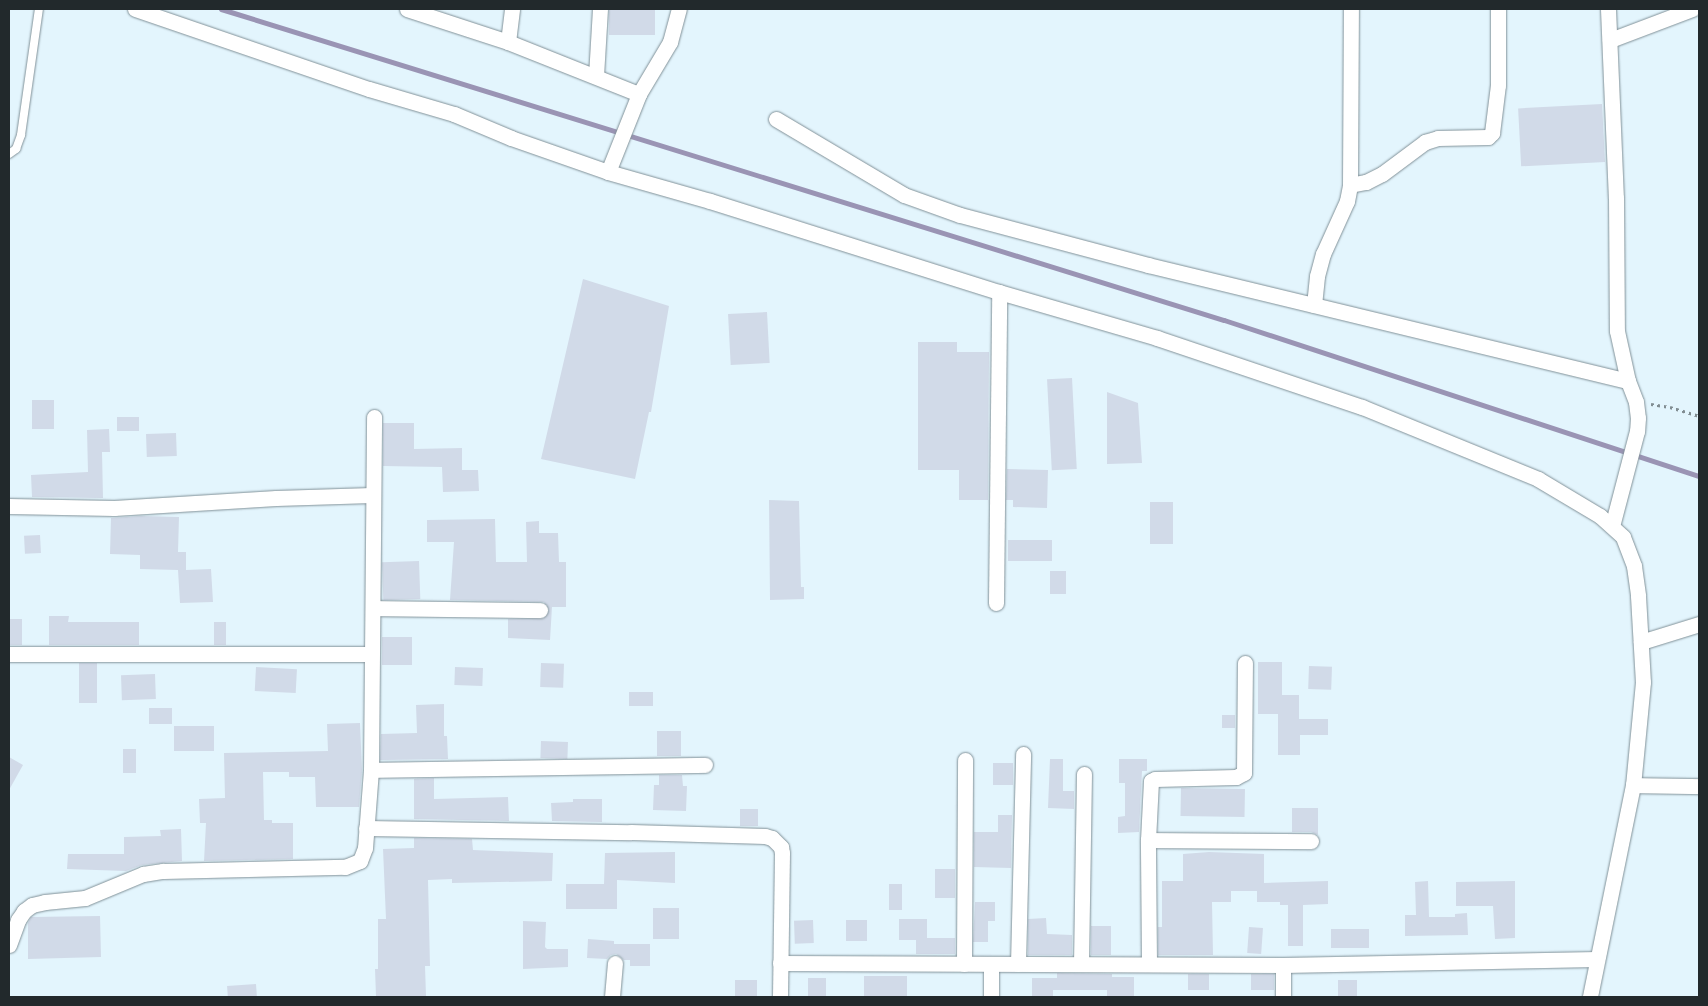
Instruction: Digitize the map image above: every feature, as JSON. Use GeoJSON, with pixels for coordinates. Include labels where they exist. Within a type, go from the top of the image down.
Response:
{"type":"FeatureCollection","features":[{"type":"Feature","properties":{"kind":"street"},"geometry":{"type":"LineString","coordinates":[[135,9],[369,89],[454,114],[510,138],[608,172],[710,201],[999,292],[1157,338],[1362,407],[1538,479],[1600,516],[1622,537],[1634,566],[1641,642],[1642,691],[1633,785],[1590,997]]}},
{"type":"Feature","properties":{"kind":"street"},"geometry":{"type":"LineString","coordinates":[[407,9],[441,14],[639,94]]}},
{"type":"Feature","properties":{"kind":"street"},"geometry":{"type":"LineString","coordinates":[[508,42],[512,9]]}},
{"type":"Feature","properties":{"kind":"street"},"geometry":{"type":"LineString","coordinates":[[596,76],[600,9]]}},
{"type":"Feature","properties":{"kind":"street"},"geometry":{"type":"LineString","coordinates":[[608,172],[639,94],[670,42],[679,9]]}},
{"type":"Feature","properties":{"kind":"street"},"geometry":{"type":"LineString","coordinates":[[1314,305],[1317,276],[1323,254],[1347,201],[1350,185],[1351,9]]}},
{"type":"Feature","properties":{"kind":"street"},"geometry":{"type":"LineString","coordinates":[[1350,185],[1366,182],[1382,174],[1425,142],[1438,138],[1482,138],[1488,137],[1492,133],[1498,85],[1498,9]]}},
{"type":"Feature","properties":{"kind":"street"},"geometry":{"type":"LineString","coordinates":[[1608,9],[1616,198],[1617,331],[1628,381],[1636,402],[1637,431],[1612,526]]}},
{"type":"Feature","properties":{"kind":"street"},"geometry":{"type":"LineString","coordinates":[[1610,40],[1692,9]]}},
{"type":"Feature","properties":{"kind":"street"},"geometry":{"type":"LineString","coordinates":[[776,119],[904,195],[944,209],[1148,265],[1628,381]]}},
{"type":"Feature","properties":{"kind":"street"},"geometry":{"type":"LineString","coordinates":[[996,603],[999,292]]}},
{"type":"Feature","properties":{"kind":"street"},"geometry":{"type":"LineString","coordinates":[[9,945],[18,920],[24,911],[32,906],[45,902],[85,898],[143,874],[163,871],[346,867],[354,864],[364,855],[371,770],[374,417]]}},
{"type":"Feature","properties":{"kind":"street"},"geometry":{"type":"LineString","coordinates":[[9,506],[114,508],[276,498],[372,496]]}},
{"type":"Feature","properties":{"kind":"street"},"geometry":{"type":"LineString","coordinates":[[373,608],[540,610]]}},
{"type":"Feature","properties":{"kind":"street"},"geometry":{"type":"LineString","coordinates":[[1641,642],[1699,624]]}},
{"type":"Feature","properties":{"kind":"street"},"geometry":{"type":"LineString","coordinates":[[9,654],[371,654]]}},
{"type":"Feature","properties":{"kind":"street"},"geometry":{"type":"LineString","coordinates":[[1149,964],[1148,840],[1150,786],[1153,779],[1236,777],[1244,773],[1245,662]]}},
{"type":"Feature","properties":{"kind":"street"},"geometry":{"type":"LineString","coordinates":[[1018,964],[1023,754]]}},
{"type":"Feature","properties":{"kind":"street"},"geometry":{"type":"LineString","coordinates":[[964,964],[965,760]]}},
{"type":"Feature","properties":{"kind":"street"},"geometry":{"type":"LineString","coordinates":[[371,770],[705,766]]}},
{"type":"Feature","properties":{"kind":"street"},"geometry":{"type":"LineString","coordinates":[[1081,964],[1084,774]]}},
{"type":"Feature","properties":{"kind":"street"},"geometry":{"type":"LineString","coordinates":[[1633,785],[1699,786]]}},
{"type":"Feature","properties":{"kind":"street"},"geometry":{"type":"LineString","coordinates":[[366,828],[630,832],[765,836],[772,838],[780,847],[782,853],[780,997]]}},
{"type":"Feature","properties":{"kind":"street"},"geometry":{"type":"LineString","coordinates":[[1148,840],[1311,841]]}},
{"type":"Feature","properties":{"kind":"street"},"geometry":{"type":"LineString","coordinates":[[780,963],[1283,965],[1597,958]]}},
{"type":"Feature","properties":{"kind":"street"},"geometry":{"type":"LineString","coordinates":[[612,997],[615,963]]}},
{"type":"Feature","properties":{"kind":"street"},"geometry":{"type":"LineString","coordinates":[[991,964],[991,997]]}},
{"type":"Feature","properties":{"kind":"street"},"geometry":{"type":"LineString","coordinates":[[1283,965],[1283,997]]}},
{"type":"Feature","properties":{"kind":"lane"},"geometry":{"type":"LineString","coordinates":[[9,154],[16,149],[21,135],[39,9]]}},
{"type":"Feature","properties":{"kind":"path"},"geometry":{"type":"LineString","coordinates":[[1636,402],[1670,407],[1699,416]]}},
{"type":"Feature","properties":{"kind":"building"},"geometry":{"type":"Polygon","coordinates":[[[609,9],[655,9],[655,35],[609,35],[609,9]]]}},
{"type":"Feature","properties":{"kind":"building"},"geometry":{"type":"Polygon","coordinates":[[[1602,104],[1605,162],[1521,166],[1518,108],[1602,104]]]}},
{"type":"Feature","properties":{"kind":"building"},"geometry":{"type":"Polygon","coordinates":[[[583,279],[669,306],[651,412],[649,412],[635,479],[541,459],[583,279]]]}},
{"type":"Feature","properties":{"kind":"building"},"geometry":{"type":"Polygon","coordinates":[[[767,312],[770,363],[731,365],[728,314],[767,312]]]}},
{"type":"Feature","properties":{"kind":"building"},"geometry":{"type":"Polygon","coordinates":[[[918,342],[957,342],[957,352],[989,352],[988,500],[959,500],[959,470],[918,470],[918,342]]]}},
{"type":"Feature","properties":{"kind":"building"},"geometry":{"type":"Polygon","coordinates":[[[1072,378],[1077,469],[1052,470],[1047,379],[1072,378]]]}},
{"type":"Feature","properties":{"kind":"building"},"geometry":{"type":"Polygon","coordinates":[[[1107,392],[1138,403],[1142,463],[1107,464],[1107,392]]]}},
{"type":"Feature","properties":{"kind":"building"},"geometry":{"type":"Polygon","coordinates":[[[32,400],[54,400],[54,429],[32,429],[32,400]]]}},
{"type":"Feature","properties":{"kind":"building"},"geometry":{"type":"Polygon","coordinates":[[[117,417],[139,417],[139,431],[117,431],[117,417]]]}},
{"type":"Feature","properties":{"kind":"building"},"geometry":{"type":"Polygon","coordinates":[[[383,423],[414,423],[414,449],[462,448],[462,470],[478,470],[479,491],[443,492],[442,467],[383,466],[383,423]]]}},
{"type":"Feature","properties":{"kind":"building"},"geometry":{"type":"Polygon","coordinates":[[[109,429],[110,452],[102,452],[103,498],[32,497],[31,475],[88,472],[87,430],[109,429]]]}},
{"type":"Feature","properties":{"kind":"building"},"geometry":{"type":"Polygon","coordinates":[[[176,433],[177,456],[147,457],[146,434],[176,433]]]}},
{"type":"Feature","properties":{"kind":"building"},"geometry":{"type":"Polygon","coordinates":[[[1007,469],[1048,470],[1047,508],[1013,507],[1013,500],[1006,500],[1007,469]]]}},
{"type":"Feature","properties":{"kind":"building"},"geometry":{"type":"Polygon","coordinates":[[[769,500],[799,501],[801,587],[804,587],[804,599],[770,600],[769,500]]]}},
{"type":"Feature","properties":{"kind":"building"},"geometry":{"type":"Polygon","coordinates":[[[1150,502],[1173,502],[1173,544],[1150,544],[1150,502]]]}},
{"type":"Feature","properties":{"kind":"building"},"geometry":{"type":"Polygon","coordinates":[[[141,516],[179,517],[178,552],[186,552],[186,570],[211,569],[213,602],[180,603],[178,570],[140,569],[140,555],[110,554],[111,518],[141,516]]]}},
{"type":"Feature","properties":{"kind":"building"},"geometry":{"type":"Polygon","coordinates":[[[495,519],[496,562],[527,562],[526,522],[539,521],[539,533],[558,533],[559,562],[566,562],[566,607],[552,607],[550,640],[508,638],[508,619],[544,618],[549,610],[544,602],[450,600],[454,542],[427,542],[427,520],[495,519]]]}},
{"type":"Feature","properties":{"kind":"building"},"geometry":{"type":"Polygon","coordinates":[[[40,535],[41,553],[25,554],[24,536],[40,535]]]}},
{"type":"Feature","properties":{"kind":"building"},"geometry":{"type":"Polygon","coordinates":[[[1008,540],[1052,540],[1052,561],[1008,561],[1008,540]]]}},
{"type":"Feature","properties":{"kind":"building"},"geometry":{"type":"Polygon","coordinates":[[[419,561],[420,599],[383,600],[382,562],[419,561]]]}},
{"type":"Feature","properties":{"kind":"building"},"geometry":{"type":"Polygon","coordinates":[[[1050,571],[1066,571],[1066,594],[1050,594],[1050,571]]]}},
{"type":"Feature","properties":{"kind":"building"},"geometry":{"type":"Polygon","coordinates":[[[49,616],[69,616],[68,622],[139,622],[139,645],[49,645],[49,616]]]}},
{"type":"Feature","properties":{"kind":"building"},"geometry":{"type":"Polygon","coordinates":[[[9,619],[22,619],[22,645],[9,645],[9,619]]]}},
{"type":"Feature","properties":{"kind":"building"},"geometry":{"type":"Polygon","coordinates":[[[214,622],[226,622],[226,645],[214,645],[214,622]]]}},
{"type":"Feature","properties":{"kind":"building"},"geometry":{"type":"Polygon","coordinates":[[[382,637],[412,637],[412,665],[382,665],[382,637]]]}},
{"type":"Feature","properties":{"kind":"building"},"geometry":{"type":"Polygon","coordinates":[[[1258,662],[1282,662],[1282,695],[1299,695],[1299,719],[1328,719],[1328,735],[1300,735],[1300,755],[1278,755],[1278,714],[1258,714],[1258,662]]]}},
{"type":"Feature","properties":{"kind":"building"},"geometry":{"type":"Polygon","coordinates":[[[79,663],[97,663],[97,703],[79,703],[79,663]]]}},
{"type":"Feature","properties":{"kind":"building"},"geometry":{"type":"Polygon","coordinates":[[[541,663],[564,664],[563,688],[540,687],[541,663]]]}},
{"type":"Feature","properties":{"kind":"building"},"geometry":{"type":"Polygon","coordinates":[[[1309,666],[1332,667],[1331,690],[1308,689],[1309,666]]]}},
{"type":"Feature","properties":{"kind":"building"},"geometry":{"type":"Polygon","coordinates":[[[256,667],[297,669],[296,693],[255,691],[256,667]]]}},
{"type":"Feature","properties":{"kind":"building"},"geometry":{"type":"Polygon","coordinates":[[[455,667],[483,668],[482,686],[454,685],[455,667]]]}},
{"type":"Feature","properties":{"kind":"building"},"geometry":{"type":"Polygon","coordinates":[[[155,674],[156,699],[122,700],[121,675],[155,674]]]}},
{"type":"Feature","properties":{"kind":"building"},"geometry":{"type":"Polygon","coordinates":[[[629,692],[653,692],[653,706],[629,706],[629,692]]]}},
{"type":"Feature","properties":{"kind":"building"},"geometry":{"type":"Polygon","coordinates":[[[444,704],[444,736],[447,736],[448,759],[380,760],[381,734],[417,733],[416,705],[444,704]]]}},
{"type":"Feature","properties":{"kind":"building"},"geometry":{"type":"Polygon","coordinates":[[[149,708],[172,708],[172,724],[149,724],[149,708]]]}},
{"type":"Feature","properties":{"kind":"building"},"geometry":{"type":"Polygon","coordinates":[[[1222,715],[1235,715],[1235,728],[1222,728],[1222,715]]]}},
{"type":"Feature","properties":{"kind":"building"},"geometry":{"type":"Polygon","coordinates":[[[360,723],[362,770],[359,807],[316,807],[315,777],[289,777],[289,772],[263,772],[264,820],[272,820],[272,823],[293,823],[293,859],[204,861],[206,823],[200,823],[199,799],[225,798],[224,753],[328,751],[327,724],[360,723]]]}},
{"type":"Feature","properties":{"kind":"building"},"geometry":{"type":"Polygon","coordinates":[[[174,726],[214,726],[214,751],[174,751],[174,726]]]}},
{"type":"Feature","properties":{"kind":"building"},"geometry":{"type":"Polygon","coordinates":[[[657,731],[681,731],[681,756],[657,756],[657,731]]]}},
{"type":"Feature","properties":{"kind":"building"},"geometry":{"type":"Polygon","coordinates":[[[541,741],[568,742],[567,759],[540,758],[541,741]]]}},
{"type":"Feature","properties":{"kind":"building"},"geometry":{"type":"Polygon","coordinates":[[[123,749],[136,749],[136,773],[123,773],[123,749]]]}},
{"type":"Feature","properties":{"kind":"building"},"geometry":{"type":"Polygon","coordinates":[[[9,757],[23,765],[9,790],[9,757]]]}},
{"type":"Feature","properties":{"kind":"building"},"geometry":{"type":"Polygon","coordinates":[[[1050,759],[1063,759],[1063,791],[1074,791],[1074,809],[1048,808],[1050,759]]]}},
{"type":"Feature","properties":{"kind":"building"},"geometry":{"type":"Polygon","coordinates":[[[1119,759],[1147,759],[1147,771],[1142,771],[1139,832],[1118,833],[1118,817],[1125,816],[1125,783],[1119,783],[1119,759]]]}},
{"type":"Feature","properties":{"kind":"building"},"geometry":{"type":"Polygon","coordinates":[[[993,763],[1013,763],[1013,785],[993,785],[993,763]]]}},
{"type":"Feature","properties":{"kind":"building"},"geometry":{"type":"Polygon","coordinates":[[[659,775],[682,775],[683,786],[687,786],[686,811],[653,810],[654,785],[659,785],[659,775]]]}},
{"type":"Feature","properties":{"kind":"building"},"geometry":{"type":"Polygon","coordinates":[[[434,778],[434,799],[508,797],[509,821],[414,819],[414,779],[434,778]]]}},
{"type":"Feature","properties":{"kind":"building"},"geometry":{"type":"Polygon","coordinates":[[[1181,788],[1245,789],[1245,817],[1181,816],[1181,788]]]}},
{"type":"Feature","properties":{"kind":"building"},"geometry":{"type":"Polygon","coordinates":[[[573,799],[602,799],[602,822],[552,821],[551,803],[573,802],[573,799]]]}},
{"type":"Feature","properties":{"kind":"building"},"geometry":{"type":"Polygon","coordinates":[[[1292,808],[1318,808],[1318,835],[1311,832],[1292,832],[1292,808]]]}},
{"type":"Feature","properties":{"kind":"building"},"geometry":{"type":"Polygon","coordinates":[[[740,809],[758,809],[758,826],[740,826],[740,809]]]}},
{"type":"Feature","properties":{"kind":"building"},"geometry":{"type":"Polygon","coordinates":[[[998,815],[1012,815],[1011,868],[974,867],[974,832],[998,832],[998,815]]]}},
{"type":"Feature","properties":{"kind":"building"},"geometry":{"type":"Polygon","coordinates":[[[181,829],[182,861],[142,865],[126,871],[67,869],[68,854],[124,854],[124,837],[161,836],[160,830],[181,829]]]}},
{"type":"Feature","properties":{"kind":"building"},"geometry":{"type":"Polygon","coordinates":[[[414,838],[472,839],[473,850],[553,853],[552,881],[452,883],[452,879],[428,880],[430,966],[425,966],[426,996],[376,996],[375,969],[378,969],[378,919],[386,919],[383,849],[414,848],[414,838]]]}},
{"type":"Feature","properties":{"kind":"building"},"geometry":{"type":"Polygon","coordinates":[[[675,852],[675,883],[617,880],[617,909],[566,909],[566,884],[604,884],[605,853],[675,852]]]}},
{"type":"Feature","properties":{"kind":"building"},"geometry":{"type":"Polygon","coordinates":[[[1209,852],[1264,854],[1264,883],[1328,881],[1328,904],[1303,905],[1303,946],[1288,946],[1288,905],[1280,905],[1280,902],[1257,902],[1257,891],[1231,891],[1231,902],[1212,902],[1213,955],[1158,955],[1158,927],[1162,927],[1162,881],[1183,881],[1183,854],[1209,852]]]}},
{"type":"Feature","properties":{"kind":"building"},"geometry":{"type":"Polygon","coordinates":[[[935,869],[955,869],[955,898],[935,898],[935,869]]]}},
{"type":"Feature","properties":{"kind":"building"},"geometry":{"type":"Polygon","coordinates":[[[1428,881],[1429,917],[1455,917],[1455,914],[1467,913],[1468,935],[1405,936],[1405,915],[1416,915],[1415,882],[1428,881]]]}},
{"type":"Feature","properties":{"kind":"building"},"geometry":{"type":"Polygon","coordinates":[[[1515,881],[1515,938],[1495,939],[1493,906],[1456,906],[1456,882],[1515,881]]]}},
{"type":"Feature","properties":{"kind":"building"},"geometry":{"type":"Polygon","coordinates":[[[889,884],[902,884],[902,910],[889,910],[889,884]]]}},
{"type":"Feature","properties":{"kind":"building"},"geometry":{"type":"Polygon","coordinates":[[[975,902],[995,902],[995,921],[988,921],[988,942],[973,942],[975,902]]]}},
{"type":"Feature","properties":{"kind":"building"},"geometry":{"type":"Polygon","coordinates":[[[653,908],[679,908],[679,939],[653,939],[653,908]]]}},
{"type":"Feature","properties":{"kind":"building"},"geometry":{"type":"Polygon","coordinates":[[[100,916],[101,957],[28,959],[28,923],[31,917],[100,916]]]}},
{"type":"Feature","properties":{"kind":"building"},"geometry":{"type":"Polygon","coordinates":[[[1046,918],[1047,934],[1072,935],[1072,955],[1028,955],[1028,919],[1046,918]]]}},
{"type":"Feature","properties":{"kind":"building"},"geometry":{"type":"Polygon","coordinates":[[[899,919],[927,919],[927,938],[955,938],[955,954],[916,954],[916,940],[899,940],[899,919]]]}},
{"type":"Feature","properties":{"kind":"building"},"geometry":{"type":"Polygon","coordinates":[[[813,920],[814,943],[795,944],[794,921],[813,920]]]}},
{"type":"Feature","properties":{"kind":"building"},"geometry":{"type":"Polygon","coordinates":[[[846,920],[867,920],[867,941],[846,941],[846,920]]]}},
{"type":"Feature","properties":{"kind":"building"},"geometry":{"type":"Polygon","coordinates":[[[523,921],[546,922],[545,947],[547,949],[568,949],[568,967],[523,969],[523,921]]]}},
{"type":"Feature","properties":{"kind":"building"},"geometry":{"type":"Polygon","coordinates":[[[1091,926],[1111,926],[1111,955],[1091,955],[1091,926]]]}},
{"type":"Feature","properties":{"kind":"building"},"geometry":{"type":"Polygon","coordinates":[[[1249,927],[1263,928],[1261,954],[1247,953],[1249,927]]]}},
{"type":"Feature","properties":{"kind":"building"},"geometry":{"type":"Polygon","coordinates":[[[1331,929],[1369,929],[1369,948],[1331,948],[1331,929]]]}},
{"type":"Feature","properties":{"kind":"building"},"geometry":{"type":"Polygon","coordinates":[[[588,939],[614,941],[614,944],[650,944],[650,966],[630,966],[630,960],[624,960],[616,954],[611,955],[607,959],[587,958],[588,939]]]}},
{"type":"Feature","properties":{"kind":"building"},"geometry":{"type":"Polygon","coordinates":[[[1057,973],[1112,974],[1112,977],[1134,977],[1134,997],[1107,997],[1107,990],[1053,990],[1053,997],[1032,997],[1032,978],[1057,978],[1057,973]]]}},
{"type":"Feature","properties":{"kind":"building"},"geometry":{"type":"Polygon","coordinates":[[[1188,974],[1209,974],[1209,990],[1188,990],[1188,974]]]}},
{"type":"Feature","properties":{"kind":"building"},"geometry":{"type":"Polygon","coordinates":[[[1251,974],[1274,974],[1274,990],[1251,990],[1251,974]]]}},
{"type":"Feature","properties":{"kind":"building"},"geometry":{"type":"Polygon","coordinates":[[[864,976],[907,976],[907,997],[864,997],[864,976]]]}},
{"type":"Feature","properties":{"kind":"building"},"geometry":{"type":"Polygon","coordinates":[[[808,978],[826,978],[826,997],[808,997],[808,978]]]}},
{"type":"Feature","properties":{"kind":"building"},"geometry":{"type":"Polygon","coordinates":[[[735,980],[757,980],[757,997],[735,997],[735,980]]]}},
{"type":"Feature","properties":{"kind":"building"},"geometry":{"type":"Polygon","coordinates":[[[1338,980],[1357,980],[1357,997],[1338,997],[1338,980]]]}},
{"type":"Feature","properties":{"kind":"building"},"geometry":{"type":"Polygon","coordinates":[[[256,984],[257,997],[228,997],[227,986],[256,984]]]}},
{"type":"Feature","properties":{"kind":"waterway"},"geometry":{"type":"LineString","coordinates":[[221,9],[1224,320],[1699,476]]}}]}
